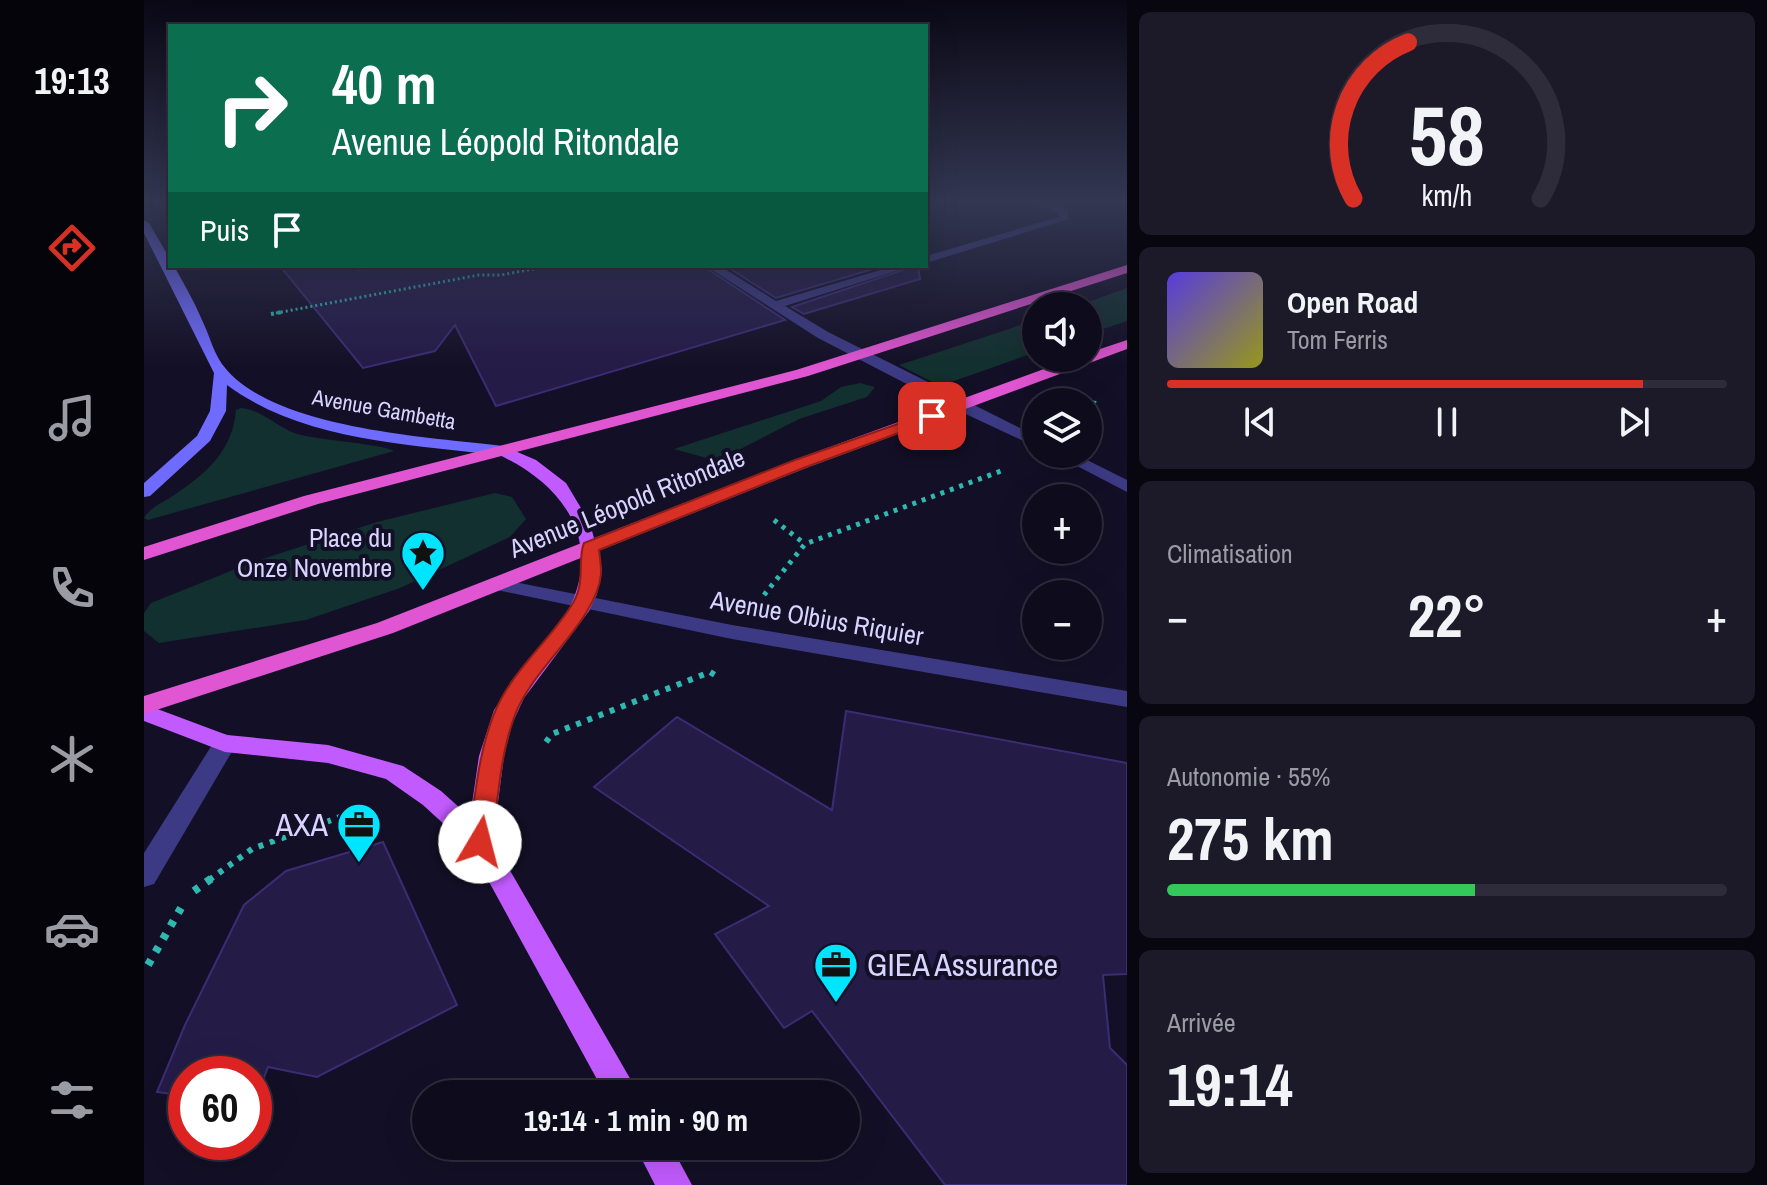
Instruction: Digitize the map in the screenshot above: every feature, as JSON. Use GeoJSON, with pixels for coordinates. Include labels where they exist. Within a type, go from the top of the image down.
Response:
{"type":"FeatureCollection","features":[{"type":"Feature","properties":{"kind":"highway"},"geometry":{"type":"LineString","coordinates":[[144,554],[311,500],[661,412],[860,354],[1127,269]]}},
{"type":"Feature","properties":{"kind":"highway","name":"Avenue Léopold Ritondale"},"geometry":{"type":"LineString","coordinates":[[144,705],[385,628],[800,464],[1127,344]]}},
{"type":"Feature","properties":{"kind":"main road","name":"Avenue Gambetta"},"geometry":{"type":"LineString","coordinates":[[169,268],[221,373],[253,395],[292,415],[346,428],[503,451]]}},
{"type":"Feature","properties":{"kind":"main road"},"geometry":{"type":"LineString","coordinates":[[144,492],[204,438],[218,411],[221,373]]}},
{"type":"Feature","properties":{"kind":"main road"},"geometry":{"type":"LineString","coordinates":[[480,842],[496,745],[505,713],[526,677],[583,602],[592,575],[590,547],[573,504],[554,479],[538,466],[503,451]]}},
{"type":"Feature","properties":{"kind":"main road"},"geometry":{"type":"LineString","coordinates":[[144,712],[225,743],[328,754],[394,772],[432,798],[480,842],[615,1080]]}},
{"type":"Feature","properties":{"kind":"main road"},"geometry":{"type":"LineString","coordinates":[[660,1160],[674,1185]]}},
{"type":"Feature","properties":{"kind":"street"},"geometry":{"type":"LineString","coordinates":[[715,268],[860,354],[1022,435]]}},
{"type":"Feature","properties":{"kind":"street"},"geometry":{"type":"LineString","coordinates":[[775,305],[899,268]]}},
{"type":"Feature","properties":{"kind":"street"},"geometry":{"type":"LineString","coordinates":[[1090,468],[1127,487]]}},
{"type":"Feature","properties":{"kind":"street","name":"Avenue Olbius Riquier"},"geometry":{"type":"LineString","coordinates":[[499,585],[732,632],[1127,699]]}},
{"type":"Feature","properties":{"kind":"street"},"geometry":{"type":"LineString","coordinates":[[144,876],[225,743]]}},
{"type":"Feature","properties":{"kind":"path"},"geometry":{"type":"LineString","coordinates":[[271,314],[479,275],[501,275],[538,268]]}},
{"type":"Feature","properties":{"kind":"path"},"geometry":{"type":"LineString","coordinates":[[756,605],[805,544],[1007,468]]}},
{"type":"Feature","properties":{"kind":"path"},"geometry":{"type":"LineString","coordinates":[[768,515],[805,544]]}},
{"type":"Feature","properties":{"kind":"green space"},"geometry":{"type":"Polygon","coordinates":[[[1127,288],[1127,321],[1102,329],[1102,297],[1127,288]]]}},
{"type":"Feature","properties":{"kind":"green space"},"geometry":{"type":"Polygon","coordinates":[[[1022,325],[1022,357],[940,386],[899,365],[1022,325]]]}},
{"type":"Feature","properties":{"kind":"green space"},"geometry":{"type":"Polygon","coordinates":[[[860,383],[875,387],[867,397],[799,419],[717,461],[674,449],[821,401],[841,387],[860,383]]]}},
{"type":"Feature","properties":{"kind":"green space"},"geometry":{"type":"Polygon","coordinates":[[[241,408],[256,412],[297,434],[394,451],[148,520],[144,518],[216,460],[230,437],[236,410],[241,408]]]}},
{"type":"Feature","properties":{"kind":"green space"},"geometry":{"type":"Polygon","coordinates":[[[495,493],[512,497],[526,519],[510,537],[400,588],[306,620],[159,643],[144,631],[144,613],[151,603],[253,562],[377,522],[495,493]]]}},
{"type":"Feature","properties":{"kind":"building"},"geometry":{"type":"Polygon","coordinates":[[[282,268],[706,268],[785,320],[496,406],[455,325],[435,351],[363,368],[282,268]]]}},
{"type":"Feature","properties":{"kind":"building"},"geometry":{"type":"Polygon","coordinates":[[[729,268],[876,268],[776,298],[729,268]]]}},
{"type":"Feature","properties":{"kind":"building"},"geometry":{"type":"Polygon","coordinates":[[[909,268],[918,268],[920,279],[804,314],[792,307],[909,268]]]}},
{"type":"Feature","properties":{"kind":"building"},"geometry":{"type":"Polygon","coordinates":[[[846,711],[1127,763],[1127,974],[1103,975],[1110,1048],[1127,1065],[1127,1185],[945,1185],[812,1011],[784,1028],[715,934],[769,906],[594,787],[677,717],[832,810],[846,711]]]}},
{"type":"Feature","properties":{"kind":"building"},"geometry":{"type":"Polygon","coordinates":[[[383,842],[457,1005],[317,1077],[272,1068],[272,1056],[172,1056],[244,905],[286,871],[383,842]]]}},
{"type":"Feature","properties":{"kind":"building"},"geometry":{"type":"Polygon","coordinates":[[[168,1066],[168,1094],[157,1092],[168,1066]]]}},
{"type":"Feature","properties":{"kind":"place","name":"Place du Onze Novembre"},"geometry":{"type":"Point","coordinates":[423,592]}},
{"type":"Feature","properties":{"kind":"place","name":"AXA"},"geometry":{"type":"Point","coordinates":[359,864]}},
{"type":"Feature","properties":{"kind":"place","name":"GIEA Assurance"},"geometry":{"type":"Point","coordinates":[836,1004]}},
{"type":"Feature","properties":{"kind":"route"},"geometry":{"type":"LineString","coordinates":[[480,842],[496,745],[505,713],[526,677],[583,602],[592,575],[590,547],[732,490],[932,416]]}}]}
